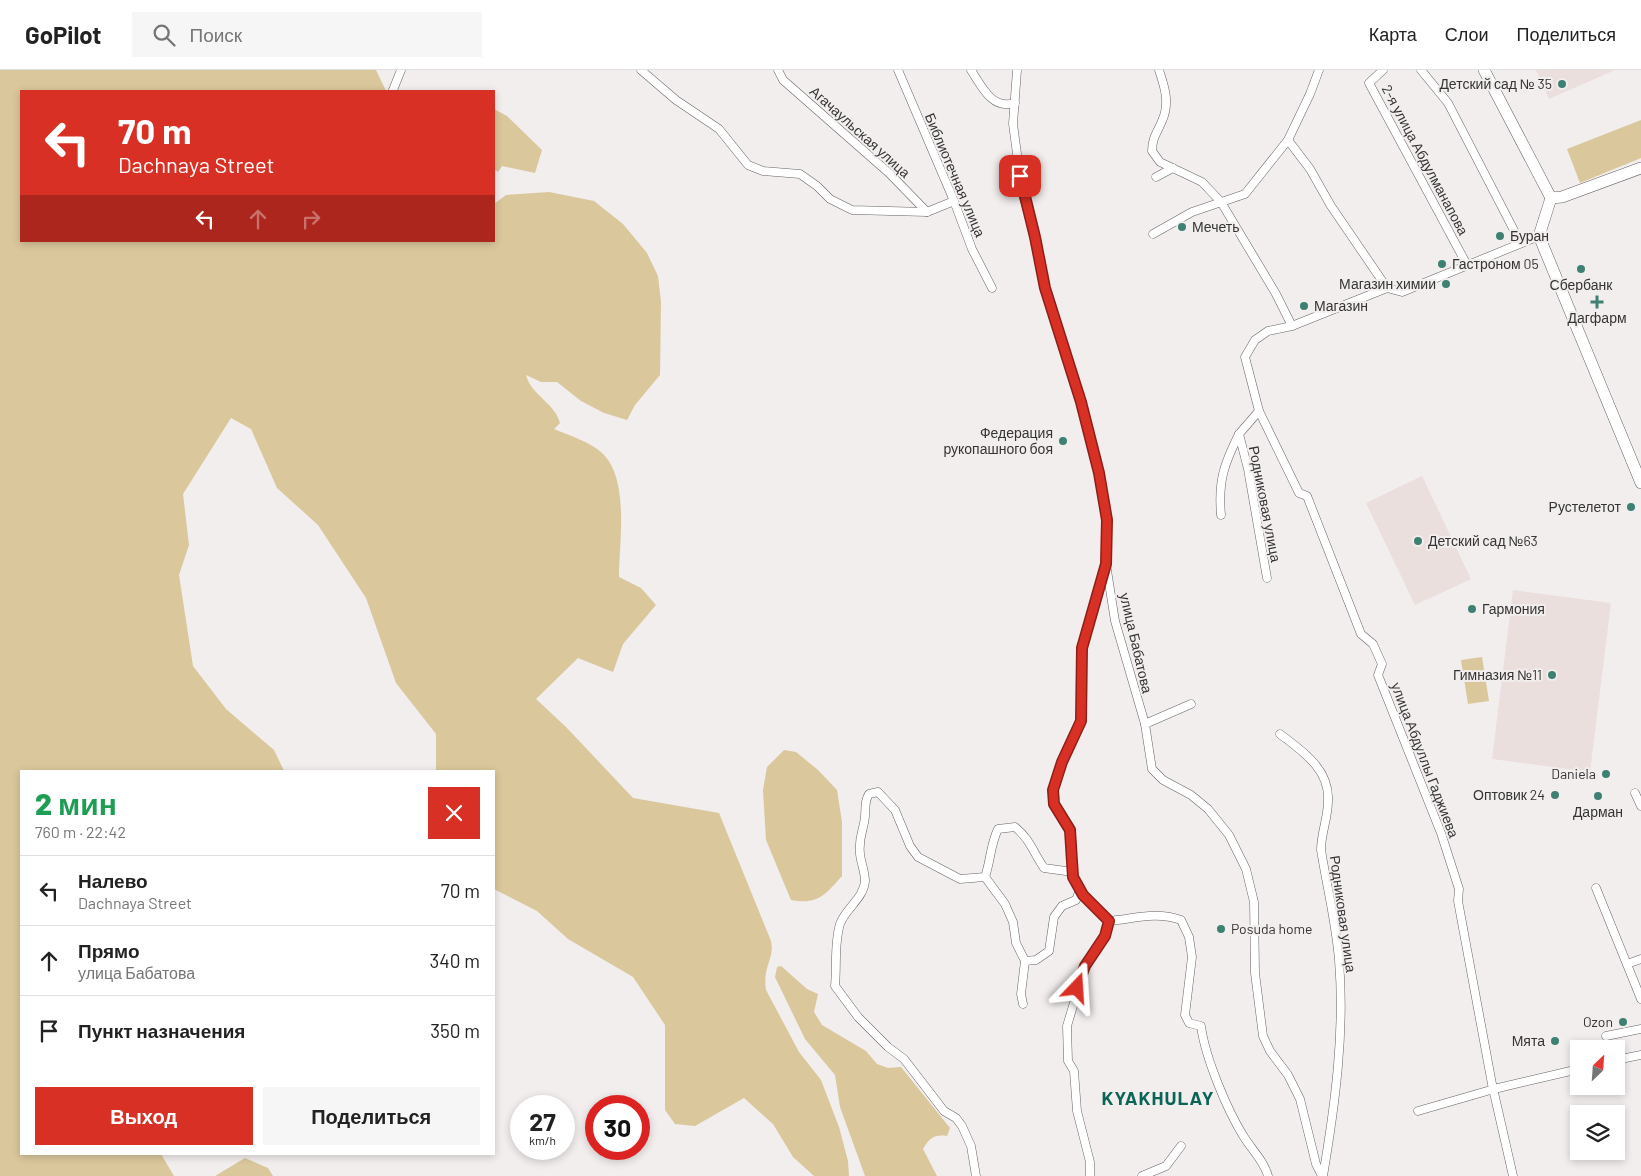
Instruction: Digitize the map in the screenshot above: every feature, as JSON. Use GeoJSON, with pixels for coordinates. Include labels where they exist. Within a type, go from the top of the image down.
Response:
{"type":"FeatureCollection","features":[{"type":"Feature","properties":{"kind":"main road"},"geometry":{"type":"LineString","coordinates":[[1484,70],[1551,198],[1539,236],[1641,483]]}},
{"type":"Feature","properties":{"kind":"main road"},"geometry":{"type":"LineString","coordinates":[[1551,198],[1562,197],[1641,168]]}},
{"type":"Feature","properties":{"kind":"street"},"geometry":{"type":"LineString","coordinates":[[393,90],[401,70]]}},
{"type":"Feature","properties":{"kind":"street"},"geometry":{"type":"LineString","coordinates":[[640,70],[676,100],[719,129],[748,165],[763,171],[800,174],[817,186],[830,199],[852,210],[927,212],[954,200]]}},
{"type":"Feature","properties":{"kind":"street","name":"Агачаульская улица"},"geometry":{"type":"LineString","coordinates":[[778,70],[784,80],[877,162],[927,212]]}},
{"type":"Feature","properties":{"kind":"street","name":"Библиотечная улица"},"geometry":{"type":"LineString","coordinates":[[898,70],[954,200],[972,249],[992,288]]}},
{"type":"Feature","properties":{"kind":"street"},"geometry":{"type":"LineString","coordinates":[[971,70],[993,101],[1000,104],[1015,103]]}},
{"type":"Feature","properties":{"kind":"street","name":"улица Бабатова"},"geometry":{"type":"LineString","coordinates":[[1017,70],[1013,124],[1022,191],[1035,237],[1045,288],[1081,402],[1099,473],[1107,520],[1106,564],[1115,621],[1145,724],[1151,762],[1156,775],[1192,795],[1208,809],[1229,836],[1246,869],[1254,902],[1255,973],[1263,1036],[1270,1051],[1288,1075],[1300,1099],[1320,1175]]}},
{"type":"Feature","properties":{"kind":"street"},"geometry":{"type":"LineString","coordinates":[[1159,70],[1167,108],[1162,123],[1152,137],[1152,151],[1160,162],[1202,182],[1221,202],[1276,294],[1292,326],[1387,288],[1402,292],[1520,242],[1539,236]]}},
{"type":"Feature","properties":{"kind":"street"},"geometry":{"type":"LineString","coordinates":[[1154,234],[1192,212],[1245,194],[1288,140],[1319,70]]}},
{"type":"Feature","properties":{"kind":"street","name":"2-я улица Абдулманапова"},"geometry":{"type":"LineString","coordinates":[[1383,70],[1369,83],[1467,265]]}},
{"type":"Feature","properties":{"kind":"street"},"geometry":{"type":"LineString","coordinates":[[1421,70],[1448,103],[1520,242]]}},
{"type":"Feature","properties":{"kind":"street"},"geometry":{"type":"LineString","coordinates":[[1288,140],[1310,170],[1331,206],[1387,288]]}},
{"type":"Feature","properties":{"kind":"street"},"geometry":{"type":"LineString","coordinates":[[1156,177],[1173,168]]}},
{"type":"Feature","properties":{"kind":"street","name":"улица Абдуллы Гаджиева"},"geometry":{"type":"LineString","coordinates":[[1292,326],[1268,331],[1260,336],[1249,347],[1245,357],[1259,411],[1299,493],[1307,496],[1361,634],[1373,644],[1382,664],[1378,675],[1441,833],[1459,889],[1458,900],[1494,1089],[1513,1176]]}},
{"type":"Feature","properties":{"kind":"street","name":"Родниковая улица"},"geometry":{"type":"LineString","coordinates":[[1259,411],[1239,434],[1248,469],[1267,578]]}},
{"type":"Feature","properties":{"kind":"street"},"geometry":{"type":"LineString","coordinates":[[1221,515],[1219,490],[1225,466],[1239,434]]}},
{"type":"Feature","properties":{"kind":"street"},"geometry":{"type":"LineString","coordinates":[[1106,564],[1082,648],[1081,721],[1062,762],[1053,790],[1054,804],[1070,830],[1073,877],[1080,890],[1109,921]]}},
{"type":"Feature","properties":{"kind":"street"},"geometry":{"type":"LineString","coordinates":[[1145,724],[1191,704]]}},
{"type":"Feature","properties":{"kind":"street","name":"Родниковая улица"},"geometry":{"type":"LineString","coordinates":[[1280,734],[1315,762],[1324,780],[1329,798],[1321,836],[1321,850],[1339,957],[1341,1026],[1332,1126],[1320,1175]]}},
{"type":"Feature","properties":{"kind":"street"},"geometry":{"type":"LineString","coordinates":[[976,1176],[971,1146],[962,1126],[956,1118],[944,1111],[904,1059],[888,1047],[858,1017],[835,986],[838,962],[837,940],[840,923],[859,896],[865,882],[860,855],[860,835],[865,818],[864,801],[869,794],[878,792],[892,805],[918,857],[960,879],[985,877]]}},
{"type":"Feature","properties":{"kind":"street"},"geometry":{"type":"LineString","coordinates":[[1635,793],[1641,806]]}},
{"type":"Feature","properties":{"kind":"street"},"geometry":{"type":"LineString","coordinates":[[985,877],[991,858],[990,845],[998,829],[1015,827],[1028,837],[1033,853],[1044,868],[1073,872]]}},
{"type":"Feature","properties":{"kind":"street"},"geometry":{"type":"LineString","coordinates":[[985,877],[1005,904],[1013,922],[1016,943],[1025,961],[1021,994],[1023,1004]]}},
{"type":"Feature","properties":{"kind":"street"},"geometry":{"type":"LineString","coordinates":[[1596,888],[1641,999]]}},
{"type":"Feature","properties":{"kind":"street"},"geometry":{"type":"LineString","coordinates":[[1025,961],[1036,960],[1049,951],[1054,917],[1062,906],[1076,900],[1080,890]]}},
{"type":"Feature","properties":{"kind":"street"},"geometry":{"type":"LineString","coordinates":[[1109,921],[1147,914],[1157,915],[1180,920],[1187,929],[1192,957],[1185,1015],[1189,1023],[1200,1026],[1208,1057],[1222,1091],[1243,1136],[1264,1163],[1268,1176]]}},
{"type":"Feature","properties":{"kind":"street"},"geometry":{"type":"LineString","coordinates":[[1098,1176],[1090,1175],[1090,1162],[1077,1111],[1074,1072],[1068,1061],[1065,1047],[1066,1026],[1085,966],[1105,936],[1109,921]]}},
{"type":"Feature","properties":{"kind":"street"},"geometry":{"type":"LineString","coordinates":[[1627,964],[1641,959]]}},
{"type":"Feature","properties":{"kind":"street"},"geometry":{"type":"LineString","coordinates":[[1606,1036],[1641,1030]]}},
{"type":"Feature","properties":{"kind":"street"},"geometry":{"type":"LineString","coordinates":[[1625,1058],[1641,1054]]}},
{"type":"Feature","properties":{"kind":"street"},"geometry":{"type":"LineString","coordinates":[[1418,1111],[1494,1089],[1570,1071]]}},
{"type":"Feature","properties":{"kind":"street"},"geometry":{"type":"LineString","coordinates":[[1142,1176],[1166,1166],[1181,1146]]}},
{"type":"Feature","properties":{"kind":"shaded area"},"geometry":{"type":"Polygon","coordinates":[[[0,70],[376,70],[386,90],[20,90],[20,242],[495,242],[495,203],[506,195],[549,192],[594,201],[623,224],[647,253],[658,276],[661,302],[660,375],[635,405],[627,420],[604,413],[581,401],[557,382],[541,382],[526,375],[533,388],[557,416],[560,423],[554,429],[591,445],[602,453],[611,464],[620,494],[619,577],[641,588],[656,605],[623,644],[613,672],[578,658],[536,699],[566,727],[633,798],[719,813],[771,941],[772,947],[765,982],[766,990],[799,1052],[821,1080],[839,1127],[848,1161],[849,1176],[814,1176],[793,1157],[773,1124],[744,1098],[695,1126],[675,1124],[665,1110],[665,1025],[633,977],[568,939],[537,911],[495,890],[495,770],[436,770],[436,734],[396,683],[366,598],[318,525],[277,488],[251,429],[231,418],[183,494],[189,545],[179,575],[193,666],[226,709],[274,750],[284,770],[20,770],[20,1155],[162,1155],[174,1176],[0,1176],[0,70]]]}},
{"type":"Feature","properties":{"kind":"shaded area","name":"Детский сад № 35"},"geometry":{"type":"Polygon","coordinates":[[[1536,70],[1615,70],[1549,99],[1536,70]]]}},
{"type":"Feature","properties":{"kind":"shaded area"},"geometry":{"type":"Polygon","coordinates":[[[495,110],[507,116],[542,150],[535,173],[502,166],[498,172],[495,170],[495,110]]]}},
{"type":"Feature","properties":{"kind":"shaded area"},"geometry":{"type":"Polygon","coordinates":[[[1641,120],[1641,158],[1580,183],[1567,149],[1641,120]]]}},
{"type":"Feature","properties":{"kind":"shaded area","name":"Детский сад №63"},"geometry":{"type":"Polygon","coordinates":[[[1422,476],[1471,579],[1415,605],[1366,503],[1422,476]]]}},
{"type":"Feature","properties":{"kind":"shaded area","name":"Гимназия №11"},"geometry":{"type":"Polygon","coordinates":[[[1513,590],[1611,603],[1590,772],[1492,759],[1513,590]]]}},
{"type":"Feature","properties":{"kind":"shaded area"},"geometry":{"type":"Polygon","coordinates":[[[1482,657],[1489,701],[1468,704],[1461,660],[1482,657]]]}},
{"type":"Feature","properties":{"kind":"shaded area"},"geometry":{"type":"Polygon","coordinates":[[[784,750],[796,752],[818,770],[837,790],[842,822],[842,876],[826,893],[815,900],[791,900],[766,840],[763,790],[767,767],[784,750]]]}},
{"type":"Feature","properties":{"kind":"shaded area"},"geometry":{"type":"Polygon","coordinates":[[[781,966],[807,989],[818,994],[814,1012],[822,1025],[866,1051],[877,1064],[888,1068],[901,1067],[950,1128],[947,1136],[933,1138],[923,1149],[937,1176],[865,1176],[840,1107],[835,1075],[805,1039],[775,977],[777,967],[781,966]]]}},
{"type":"Feature","properties":{"kind":"shaded area"},"geometry":{"type":"Polygon","coordinates":[[[245,1158],[268,1168],[273,1176],[215,1176],[245,1158]]]}},
{"type":"Feature","properties":{"kind":"place","name":"Детский сад № 35"},"geometry":{"type":"Point","coordinates":[1562,84]}},
{"type":"Feature","properties":{"kind":"place","name":"Мечеть"},"geometry":{"type":"Point","coordinates":[1182,227]}},
{"type":"Feature","properties":{"kind":"place","name":"Буран"},"geometry":{"type":"Point","coordinates":[1500,236]}},
{"type":"Feature","properties":{"kind":"place","name":"Гастроном 05"},"geometry":{"type":"Point","coordinates":[1442,264]}},
{"type":"Feature","properties":{"kind":"place","name":"Сбербанк"},"geometry":{"type":"Point","coordinates":[1581,269]}},
{"type":"Feature","properties":{"kind":"place","name":"Магазин химии"},"geometry":{"type":"Point","coordinates":[1446,284]}},
{"type":"Feature","properties":{"kind":"place","name":"Дагфарм"},"geometry":{"type":"Point","coordinates":[1597,302]}},
{"type":"Feature","properties":{"kind":"place","name":"Магазин"},"geometry":{"type":"Point","coordinates":[1304,306]}},
{"type":"Feature","properties":{"kind":"place","name":"Федерация рукопашного боя"},"geometry":{"type":"Point","coordinates":[1063,441]}},
{"type":"Feature","properties":{"kind":"place","name":"Рустелетот"},"geometry":{"type":"Point","coordinates":[1631,507]}},
{"type":"Feature","properties":{"kind":"place","name":"Детский сад №63"},"geometry":{"type":"Point","coordinates":[1418,541]}},
{"type":"Feature","properties":{"kind":"place","name":"Гармония"},"geometry":{"type":"Point","coordinates":[1472,609]}},
{"type":"Feature","properties":{"kind":"place","name":"Гимназия №11"},"geometry":{"type":"Point","coordinates":[1552,675]}},
{"type":"Feature","properties":{"kind":"place","name":"Daniela"},"geometry":{"type":"Point","coordinates":[1606,774]}},
{"type":"Feature","properties":{"kind":"place","name":"Оптовик 24"},"geometry":{"type":"Point","coordinates":[1555,795]}},
{"type":"Feature","properties":{"kind":"place","name":"Дарман"},"geometry":{"type":"Point","coordinates":[1598,796]}},
{"type":"Feature","properties":{"kind":"place","name":"Posuda home"},"geometry":{"type":"Point","coordinates":[1221,929]}},
{"type":"Feature","properties":{"kind":"place","name":"Ozon"},"geometry":{"type":"Point","coordinates":[1623,1022]}},
{"type":"Feature","properties":{"kind":"place","name":"Мята"},"geometry":{"type":"Point","coordinates":[1555,1041]}},
{"type":"Feature","properties":{"kind":"district","name":"KYAKHULAY"},"geometry":{"type":"Point","coordinates":[1158,1098]}},
{"type":"Feature","properties":{"kind":"route"},"geometry":{"type":"LineString","coordinates":[[1020,176],[1045,288],[1065,347],[1099,473],[1107,520],[1106,564],[1086,628],[1082,648],[1080,666],[1081,721],[1062,762],[1053,790],[1054,804],[1070,830],[1073,877],[1075,882],[1083,895],[1100,909],[1109,921],[1105,936],[1085,966],[1077,988]]}}]}
